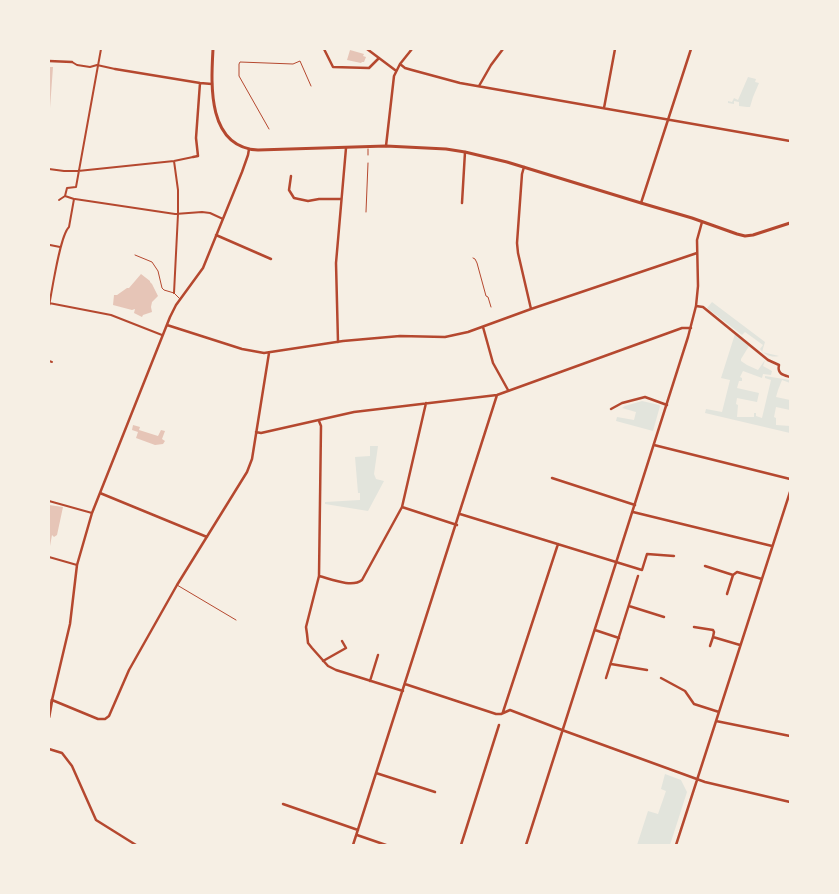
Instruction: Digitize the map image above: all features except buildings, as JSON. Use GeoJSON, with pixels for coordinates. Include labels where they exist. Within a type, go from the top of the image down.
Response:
{"type":"FeatureCollection","features":[{"type":"Feature","properties":{"kind":"street"},"geometry":{"type":"LineString","coordinates":[[59,200],[65,196],[67,188],[76,187],[101,49]]}},
{"type":"Feature","properties":{"kind":"street"},"geometry":{"type":"LineString","coordinates":[[213,49],[212,84],[218,120],[224,133],[230,140],[249,149],[386,146],[446,149],[484,156],[524,167],[745,236],[790,223]]}},
{"type":"Feature","properties":{"kind":"street"},"geometry":{"type":"LineString","coordinates":[[324,49],[333,67],[369,68],[379,58]]}},
{"type":"Feature","properties":{"kind":"street"},"geometry":{"type":"LineString","coordinates":[[366,49],[396,71]]}},
{"type":"Feature","properties":{"kind":"street"},"geometry":{"type":"LineString","coordinates":[[386,146],[394,76],[400,64],[412,49]]}},
{"type":"Feature","properties":{"kind":"street"},"geometry":{"type":"LineString","coordinates":[[479,86],[503,49]]}},
{"type":"Feature","properties":{"kind":"street"},"geometry":{"type":"LineString","coordinates":[[604,108],[615,49]]}},
{"type":"Feature","properties":{"kind":"street"},"geometry":{"type":"LineString","coordinates":[[641,203],[691,49]]}},
{"type":"Feature","properties":{"kind":"street"},"geometry":{"type":"LineString","coordinates":[[49,61],[72,62],[77,66],[90,67],[97,65],[212,84]]}},
{"type":"Feature","properties":{"kind":"street"},"geometry":{"type":"LineString","coordinates":[[400,64],[405,68],[451,81],[790,141]]}},
{"type":"Feature","properties":{"kind":"street"},"geometry":{"type":"LineString","coordinates":[[49,169],[78,171],[174,161],[198,156],[196,138],[200,83]]}},
{"type":"Feature","properties":{"kind":"street"},"geometry":{"type":"LineString","coordinates":[[338,342],[336,263],[346,148]]}},
{"type":"Feature","properties":{"kind":"street"},"geometry":{"type":"LineString","coordinates":[[49,717],[70,624],[77,565],[92,513],[173,311],[203,268],[242,172],[249,149]]}},
{"type":"Feature","properties":{"kind":"street"},"geometry":{"type":"LineString","coordinates":[[462,203],[465,152]]}},
{"type":"Feature","properties":{"kind":"street"},"geometry":{"type":"LineString","coordinates":[[174,161],[178,190],[174,293]]}},
{"type":"Feature","properties":{"kind":"street"},"geometry":{"type":"LineString","coordinates":[[524,167],[518,248],[530,309]]}},
{"type":"Feature","properties":{"kind":"street"},"geometry":{"type":"LineString","coordinates":[[291,176],[289,190],[294,198],[308,201],[319,198],[341,199]]}},
{"type":"Feature","properties":{"kind":"street"},"geometry":{"type":"LineString","coordinates":[[65,196],[74,199],[178,214],[210,213],[223,219]]}},
{"type":"Feature","properties":{"kind":"street"},"geometry":{"type":"LineString","coordinates":[[74,199],[69,227],[65,230],[60,247],[49,305],[111,315],[163,336]]}},
{"type":"Feature","properties":{"kind":"street"},"geometry":{"type":"LineString","coordinates":[[526,845],[691,328],[698,286],[696,240],[702,222]]}},
{"type":"Feature","properties":{"kind":"street"},"geometry":{"type":"LineString","coordinates":[[216,235],[271,259]]}},
{"type":"Feature","properties":{"kind":"street"},"geometry":{"type":"LineString","coordinates":[[50,245],[60,247]]}},
{"type":"Feature","properties":{"kind":"street"},"geometry":{"type":"LineString","coordinates":[[167,325],[256,352],[269,353],[338,342],[400,336],[445,337],[468,332],[696,253]]}},
{"type":"Feature","properties":{"kind":"street"},"geometry":{"type":"LineString","coordinates":[[696,306],[703,307],[768,360],[779,365],[778,370],[783,376],[790,377]]}},
{"type":"Feature","properties":{"kind":"street"},"geometry":{"type":"LineString","coordinates":[[483,326],[494,363],[508,390]]}},
{"type":"Feature","properties":{"kind":"street"},"geometry":{"type":"LineString","coordinates":[[256,432],[261,433],[354,412],[497,395],[682,328],[691,328]]}},
{"type":"Feature","properties":{"kind":"street"},"geometry":{"type":"LineString","coordinates":[[52,700],[98,719],[105,719],[111,712],[129,670],[177,585],[247,472],[252,458],[269,353]]}},
{"type":"Feature","properties":{"kind":"street"},"geometry":{"type":"LineString","coordinates":[[353,845],[457,525],[497,395]]}},
{"type":"Feature","properties":{"kind":"street"},"geometry":{"type":"LineString","coordinates":[[611,410],[622,403],[645,397],[667,404]]}},
{"type":"Feature","properties":{"kind":"street"},"geometry":{"type":"LineString","coordinates":[[319,576],[351,584],[362,580],[402,507],[426,403]]}},
{"type":"Feature","properties":{"kind":"street"},"geometry":{"type":"LineString","coordinates":[[319,420],[321,426],[319,576],[306,627],[308,643],[328,666],[403,691]]}},
{"type":"Feature","properties":{"kind":"street"},"geometry":{"type":"LineString","coordinates":[[654,445],[790,478]]}},
{"type":"Feature","properties":{"kind":"street"},"geometry":{"type":"LineString","coordinates":[[552,478],[635,505]]}},
{"type":"Feature","properties":{"kind":"street"},"geometry":{"type":"LineString","coordinates":[[676,845],[790,492]]}},
{"type":"Feature","properties":{"kind":"street"},"geometry":{"type":"LineString","coordinates":[[100,493],[207,537]]}},
{"type":"Feature","properties":{"kind":"street"},"geometry":{"type":"LineString","coordinates":[[49,501],[92,513]]}},
{"type":"Feature","properties":{"kind":"street"},"geometry":{"type":"LineString","coordinates":[[402,507],[457,525]]}},
{"type":"Feature","properties":{"kind":"street"},"geometry":{"type":"LineString","coordinates":[[633,512],[772,546]]}},
{"type":"Feature","properties":{"kind":"street"},"geometry":{"type":"LineString","coordinates":[[460,514],[642,570],[647,554],[674,556]]}},
{"type":"Feature","properties":{"kind":"street"},"geometry":{"type":"LineString","coordinates":[[502,713],[558,544]]}},
{"type":"Feature","properties":{"kind":"street"},"geometry":{"type":"LineString","coordinates":[[49,558],[77,565]]}},
{"type":"Feature","properties":{"kind":"street"},"geometry":{"type":"LineString","coordinates":[[705,566],[733,575]]}},
{"type":"Feature","properties":{"kind":"street"},"geometry":{"type":"LineString","coordinates":[[727,594],[733,575],[737,572],[762,579]]}},
{"type":"Feature","properties":{"kind":"street"},"geometry":{"type":"LineString","coordinates":[[606,678],[638,576]]}},
{"type":"Feature","properties":{"kind":"street"},"geometry":{"type":"LineString","coordinates":[[629,606],[664,617]]}},
{"type":"Feature","properties":{"kind":"street"},"geometry":{"type":"LineString","coordinates":[[694,627],[713,630],[710,646]]}},
{"type":"Feature","properties":{"kind":"street"},"geometry":{"type":"LineString","coordinates":[[595,630],[619,638]]}},
{"type":"Feature","properties":{"kind":"street"},"geometry":{"type":"LineString","coordinates":[[713,637],[740,645]]}},
{"type":"Feature","properties":{"kind":"street"},"geometry":{"type":"LineString","coordinates":[[323,661],[346,648],[342,642]]}},
{"type":"Feature","properties":{"kind":"street"},"geometry":{"type":"LineString","coordinates":[[370,681],[378,655]]}},
{"type":"Feature","properties":{"kind":"street"},"geometry":{"type":"LineString","coordinates":[[611,664],[648,670]]}},
{"type":"Feature","properties":{"kind":"street"},"geometry":{"type":"LineString","coordinates":[[661,678],[686,692],[694,704],[719,712]]}},
{"type":"Feature","properties":{"kind":"street"},"geometry":{"type":"LineString","coordinates":[[405,684],[496,714],[510,710],[706,782],[790,802]]}},
{"type":"Feature","properties":{"kind":"street"},"geometry":{"type":"LineString","coordinates":[[716,721],[790,736]]}},
{"type":"Feature","properties":{"kind":"street"},"geometry":{"type":"LineString","coordinates":[[461,845],[499,725]]}},
{"type":"Feature","properties":{"kind":"street"},"geometry":{"type":"LineString","coordinates":[[49,749],[58,751],[72,766],[96,820],[134,845]]}},
{"type":"Feature","properties":{"kind":"street"},"geometry":{"type":"LineString","coordinates":[[376,773],[436,792]]}},
{"type":"Feature","properties":{"kind":"street"},"geometry":{"type":"LineString","coordinates":[[283,804],[358,830]]}},
{"type":"Feature","properties":{"kind":"street"},"geometry":{"type":"LineString","coordinates":[[357,835],[386,845]]}},
{"type":"Feature","properties":{"kind":"lane"},"geometry":{"type":"LineString","coordinates":[[269,129],[239,76],[240,62],[293,64],[300,61],[311,86]]}},
{"type":"Feature","properties":{"kind":"lane"},"geometry":{"type":"LineString","coordinates":[[368,147],[368,155]]}},
{"type":"Feature","properties":{"kind":"lane"},"geometry":{"type":"LineString","coordinates":[[366,212],[368,163]]}},
{"type":"Feature","properties":{"kind":"lane"},"geometry":{"type":"LineString","coordinates":[[135,255],[154,265],[158,271],[162,288],[174,293],[180,299]]}},
{"type":"Feature","properties":{"kind":"lane"},"geometry":{"type":"LineString","coordinates":[[472,258],[477,263],[486,296],[492,308]]}},
{"type":"Feature","properties":{"kind":"lane"},"geometry":{"type":"LineString","coordinates":[[177,585],[236,620]]}},
{"type":"Feature","properties":{"kind":"shaded area"},"geometry":{"type":"Polygon","coordinates":[[[748,77],[756,79],[755,82],[759,83],[750,107],[739,106],[739,102],[734,101],[734,104],[728,103],[728,101],[732,102],[734,98],[738,100],[748,77]]]}},
{"type":"Feature","properties":{"kind":"shaded area"},"geometry":{"type":"Polygon","coordinates":[[[712,302],[765,342],[762,351],[760,349],[763,345],[745,332],[742,335],[707,308],[712,302]]]}},
{"type":"Feature","properties":{"kind":"shaded area"},"geometry":{"type":"Polygon","coordinates":[[[735,334],[749,346],[741,361],[758,370],[765,360],[763,366],[772,371],[771,375],[763,374],[762,378],[743,371],[740,377],[742,381],[739,381],[737,388],[759,393],[757,402],[737,398],[737,417],[754,417],[754,413],[756,413],[756,416],[762,418],[771,380],[765,378],[765,376],[790,380],[790,383],[782,380],[776,397],[790,400],[790,410],[776,407],[774,417],[776,418],[776,425],[790,426],[790,433],[705,413],[706,409],[722,412],[730,380],[721,378],[735,334]]]}},
{"type":"Feature","properties":{"kind":"shaded area"},"geometry":{"type":"Polygon","coordinates":[[[763,352],[779,356],[771,356],[763,352]]]}},
{"type":"Feature","properties":{"kind":"shaded area"},"geometry":{"type":"Polygon","coordinates":[[[642,401],[660,406],[653,431],[616,421],[617,417],[634,420],[636,412],[622,408],[642,401]]]}},
{"type":"Feature","properties":{"kind":"shaded area"},"geometry":{"type":"Polygon","coordinates":[[[370,446],[378,446],[374,474],[376,479],[384,481],[368,511],[325,504],[325,502],[360,500],[355,457],[370,456],[370,446]]]}},
{"type":"Feature","properties":{"kind":"shaded area"},"geometry":{"type":"Polygon","coordinates":[[[665,774],[681,780],[687,792],[670,845],[637,845],[648,811],[658,814],[666,791],[661,789],[665,774]]]}}]}
